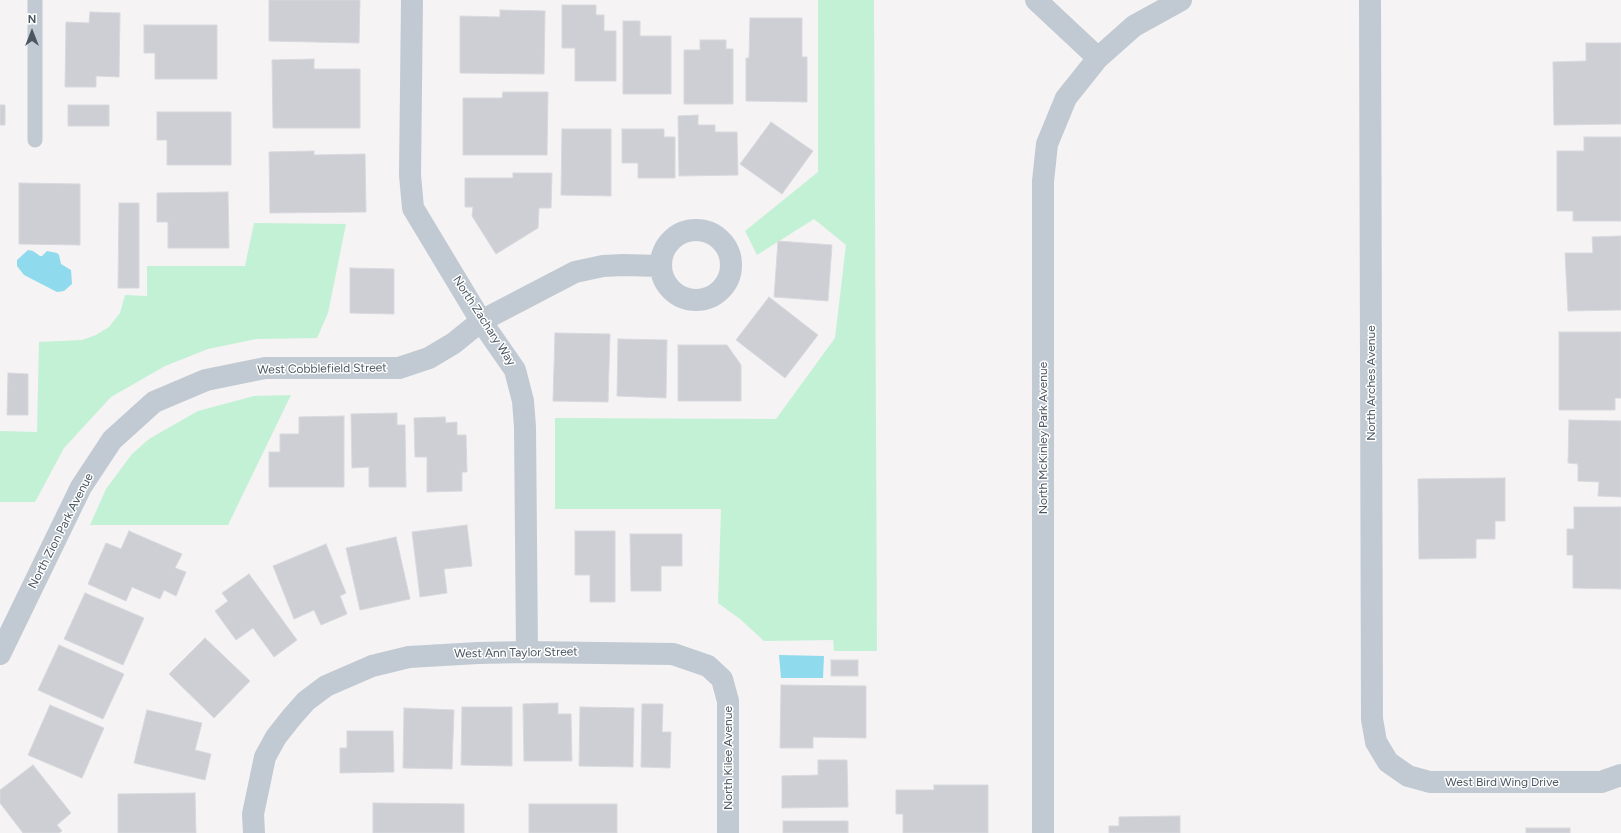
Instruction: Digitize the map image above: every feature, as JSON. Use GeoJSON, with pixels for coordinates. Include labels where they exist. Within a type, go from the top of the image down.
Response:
{"type":"FeatureCollection","features":[{"type":"Feature","properties":{"kind":"street","name":"North Zachary Way"},"geometry":{"type":"LineString","coordinates":[[412,0],[410,175],[414,208],[481,321],[515,370],[523,402],[525,427],[527,652]]}},
{"type":"Feature","properties":{"kind":"street"},"geometry":{"type":"LineString","coordinates":[[1036,0],[1098,58]]}},
{"type":"Feature","properties":{"kind":"street","name":"North McKinley Park Avenue"},"geometry":{"type":"LineString","coordinates":[[1043,833],[1043,180],[1048,144],[1066,98],[1098,58],[1134,26],[1181,0]]}},
{"type":"Feature","properties":{"kind":"street","name":"North Arches Avenue"},"geometry":{"type":"LineString","coordinates":[[1370,0],[1372,719],[1376,742],[1388,762]]}},
{"type":"Feature","properties":{"kind":"street","name":"West Cobblefield Street"},"geometry":{"type":"LineString","coordinates":[[154,402],[206,380],[265,368],[399,368],[429,358],[454,343],[481,321],[575,272],[603,266],[660,266]]}},
{"type":"Feature","properties":{"kind":"street","name":"North Zion Park Avenue"},"geometry":{"type":"LineString","coordinates":[[0,654],[81,486],[112,440],[154,402]]}},
{"type":"Feature","properties":{"kind":"street","name":"West Ann Taylor Street"},"geometry":{"type":"LineString","coordinates":[[254,833],[253,814],[264,758],[276,737],[306,701],[326,686],[372,666],[409,658],[471,653],[527,652],[673,654],[708,666]]}},
{"type":"Feature","properties":{"kind":"street","name":"North Kilee Avenue"},"geometry":{"type":"LineString","coordinates":[[708,666],[722,679],[728,701],[728,833]]}},
{"type":"Feature","properties":{"kind":"street","name":"West Bird Wing Drive"},"geometry":{"type":"LineString","coordinates":[[1388,762],[1408,776],[1430,782],[1601,782],[1621,775]]}},
{"type":"Feature","properties":{"kind":"lane"},"geometry":{"type":"LineString","coordinates":[[35,0],[35,140]]}},
{"type":"Feature","properties":{"kind":"green space"},"geometry":{"type":"Polygon","coordinates":[[[818,0],[874,0],[877,651],[834,651],[833,640],[764,641],[740,619],[718,603],[721,509],[555,509],[555,418],[776,419],[835,338],[846,245],[814,219],[757,255],[745,231],[818,172],[818,0]]]}},
{"type":"Feature","properties":{"kind":"green space"},"geometry":{"type":"Polygon","coordinates":[[[254,223],[346,224],[328,313],[317,338],[256,339],[208,349],[165,366],[111,397],[64,448],[35,502],[0,502],[0,431],[37,432],[39,342],[82,340],[96,335],[109,327],[120,313],[125,295],[147,296],[147,266],[245,266],[254,223]]]}},
{"type":"Feature","properties":{"kind":"green space"},"geometry":{"type":"Polygon","coordinates":[[[291,395],[228,525],[90,525],[106,489],[132,454],[149,439],[198,411],[254,396],[291,395]]]}},
{"type":"Feature","properties":{"kind":"water"},"geometry":{"type":"Polygon","coordinates":[[[28,250],[33,251],[40,256],[47,251],[57,253],[61,264],[71,270],[72,284],[64,291],[57,292],[24,275],[17,266],[17,260],[28,250]]]}},
{"type":"Feature","properties":{"kind":"water"},"geometry":{"type":"Polygon","coordinates":[[[779,655],[824,656],[823,678],[781,678],[779,655]]]}},
{"type":"Feature","properties":{"kind":"building"},"geometry":{"type":"Polygon","coordinates":[[[269,0],[360,0],[359,43],[269,41],[269,0]]]}},
{"type":"Feature","properties":{"kind":"building"},"geometry":{"type":"Polygon","coordinates":[[[562,5],[596,5],[596,15],[604,15],[604,31],[616,31],[616,81],[575,81],[575,48],[562,48],[562,5]]]}},
{"type":"Feature","properties":{"kind":"building"},"geometry":{"type":"Polygon","coordinates":[[[500,10],[545,11],[544,74],[460,73],[460,16],[500,17],[500,10]]]}},
{"type":"Feature","properties":{"kind":"building"},"geometry":{"type":"Polygon","coordinates":[[[90,12],[120,13],[119,77],[96,76],[96,87],[65,87],[66,22],[89,23],[90,12]]]}},
{"type":"Feature","properties":{"kind":"building"},"geometry":{"type":"Polygon","coordinates":[[[750,18],[802,18],[802,57],[807,57],[807,102],[746,101],[746,58],[749,58],[750,18]]]}},
{"type":"Feature","properties":{"kind":"building"},"geometry":{"type":"Polygon","coordinates":[[[623,21],[640,21],[640,36],[671,36],[671,94],[623,94],[623,21]]]}},
{"type":"Feature","properties":{"kind":"building"},"geometry":{"type":"Polygon","coordinates":[[[144,25],[217,25],[217,79],[155,79],[155,53],[144,53],[144,25]]]}},
{"type":"Feature","properties":{"kind":"building"},"geometry":{"type":"Polygon","coordinates":[[[700,40],[726,40],[726,49],[733,49],[733,104],[684,104],[684,50],[700,50],[700,40]]]}},
{"type":"Feature","properties":{"kind":"building"},"geometry":{"type":"Polygon","coordinates":[[[1586,43],[1621,43],[1621,124],[1554,125],[1553,62],[1586,61],[1586,43]]]}},
{"type":"Feature","properties":{"kind":"building"},"geometry":{"type":"Polygon","coordinates":[[[314,59],[314,69],[360,69],[360,128],[273,128],[272,60],[314,59]]]}},
{"type":"Feature","properties":{"kind":"building"},"geometry":{"type":"Polygon","coordinates":[[[503,92],[548,92],[547,155],[463,155],[463,98],[502,98],[503,92]]]}},
{"type":"Feature","properties":{"kind":"building"},"geometry":{"type":"Polygon","coordinates":[[[0,105],[5,105],[5,125],[0,125],[0,105]]]}},
{"type":"Feature","properties":{"kind":"building"},"geometry":{"type":"Polygon","coordinates":[[[68,105],[109,105],[109,126],[68,126],[68,105]]]}},
{"type":"Feature","properties":{"kind":"building"},"geometry":{"type":"Polygon","coordinates":[[[157,112],[231,112],[231,165],[167,165],[167,140],[157,140],[157,112]]]}},
{"type":"Feature","properties":{"kind":"building"},"geometry":{"type":"Polygon","coordinates":[[[698,115],[698,125],[715,125],[715,132],[737,132],[738,175],[679,176],[678,116],[698,115]]]}},
{"type":"Feature","properties":{"kind":"building"},"geometry":{"type":"Polygon","coordinates":[[[771,122],[813,151],[782,194],[740,164],[771,122]]]}},
{"type":"Feature","properties":{"kind":"building"},"geometry":{"type":"Polygon","coordinates":[[[562,129],[611,129],[611,196],[561,195],[562,129]]]}},
{"type":"Feature","properties":{"kind":"building"},"geometry":{"type":"Polygon","coordinates":[[[622,129],[664,129],[664,137],[675,137],[675,178],[638,178],[638,163],[622,163],[622,129]]]}},
{"type":"Feature","properties":{"kind":"building"},"geometry":{"type":"Polygon","coordinates":[[[1584,137],[1621,137],[1621,221],[1573,221],[1573,211],[1557,211],[1557,151],[1584,151],[1584,137]]]}},
{"type":"Feature","properties":{"kind":"building"},"geometry":{"type":"Polygon","coordinates":[[[314,151],[314,155],[365,154],[366,212],[270,213],[269,152],[314,151]]]}},
{"type":"Feature","properties":{"kind":"building"},"geometry":{"type":"Polygon","coordinates":[[[513,173],[552,173],[551,208],[539,208],[538,228],[496,254],[472,216],[473,207],[465,207],[465,178],[513,178],[513,173]]]}},
{"type":"Feature","properties":{"kind":"building"},"geometry":{"type":"Polygon","coordinates":[[[19,183],[80,184],[80,245],[19,244],[19,183]]]}},
{"type":"Feature","properties":{"kind":"building"},"geometry":{"type":"Polygon","coordinates":[[[228,192],[229,248],[168,248],[168,222],[157,222],[157,193],[228,192]]]}},
{"type":"Feature","properties":{"kind":"building"},"geometry":{"type":"Polygon","coordinates":[[[119,203],[139,203],[139,288],[118,288],[119,203]]]}},
{"type":"Feature","properties":{"kind":"building"},"geometry":{"type":"Polygon","coordinates":[[[1621,236],[1621,310],[1568,311],[1565,253],[1593,253],[1592,237],[1621,236]]]}},
{"type":"Feature","properties":{"kind":"building"},"geometry":{"type":"Polygon","coordinates":[[[778,241],[832,245],[828,301],[774,297],[778,241]]]}},
{"type":"Feature","properties":{"kind":"building"},"geometry":{"type":"Polygon","coordinates":[[[350,268],[394,269],[394,314],[350,313],[350,268]]]}},
{"type":"Feature","properties":{"kind":"building"},"geometry":{"type":"Polygon","coordinates":[[[769,297],[818,335],[785,378],[736,340],[769,297]]]}},
{"type":"Feature","properties":{"kind":"building"},"geometry":{"type":"Polygon","coordinates":[[[1559,332],[1621,332],[1621,398],[1615,398],[1615,410],[1559,410],[1559,332]]]}},
{"type":"Feature","properties":{"kind":"building"},"geometry":{"type":"Polygon","coordinates":[[[555,333],[610,334],[608,402],[553,401],[555,333]]]}},
{"type":"Feature","properties":{"kind":"building"},"geometry":{"type":"Polygon","coordinates":[[[618,339],[667,340],[666,398],[617,396],[618,339]]]}},
{"type":"Feature","properties":{"kind":"building"},"geometry":{"type":"Polygon","coordinates":[[[678,345],[727,345],[741,365],[741,401],[678,401],[678,345]]]}},
{"type":"Feature","properties":{"kind":"building"},"geometry":{"type":"Polygon","coordinates":[[[8,373],[28,374],[28,415],[7,415],[8,373]]]}},
{"type":"Feature","properties":{"kind":"building"},"geometry":{"type":"Polygon","coordinates":[[[397,413],[397,425],[405,425],[406,487],[369,487],[369,467],[352,468],[351,414],[397,413]]]}},
{"type":"Feature","properties":{"kind":"building"},"geometry":{"type":"Polygon","coordinates":[[[344,416],[344,487],[269,487],[269,452],[280,452],[280,434],[299,434],[299,417],[344,416]]]}},
{"type":"Feature","properties":{"kind":"building"},"geometry":{"type":"Polygon","coordinates":[[[445,417],[446,423],[457,422],[457,435],[466,435],[467,472],[462,472],[462,491],[427,492],[427,457],[415,457],[414,418],[445,417]]]}},
{"type":"Feature","properties":{"kind":"building"},"geometry":{"type":"Polygon","coordinates":[[[1569,420],[1621,421],[1621,497],[1598,496],[1599,482],[1578,481],[1578,464],[1568,463],[1569,420]]]}},
{"type":"Feature","properties":{"kind":"building"},"geometry":{"type":"Polygon","coordinates":[[[1505,478],[1505,521],[1495,521],[1495,539],[1476,539],[1476,558],[1419,559],[1418,479],[1505,478]]]}},
{"type":"Feature","properties":{"kind":"building"},"geometry":{"type":"Polygon","coordinates":[[[1574,507],[1621,507],[1621,589],[1573,588],[1573,555],[1567,555],[1567,529],[1574,529],[1574,507]]]}},
{"type":"Feature","properties":{"kind":"building"},"geometry":{"type":"Polygon","coordinates":[[[467,525],[472,566],[444,569],[447,593],[420,597],[412,532],[467,525]]]}},
{"type":"Feature","properties":{"kind":"building"},"geometry":{"type":"Polygon","coordinates":[[[129,531],[182,554],[175,568],[186,572],[176,596],[164,590],[160,599],[132,587],[126,601],[88,584],[106,543],[121,549],[129,531]]]}},
{"type":"Feature","properties":{"kind":"building"},"geometry":{"type":"Polygon","coordinates":[[[575,531],[615,531],[615,602],[590,602],[590,575],[575,575],[575,531]]]}},
{"type":"Feature","properties":{"kind":"building"},"geometry":{"type":"Polygon","coordinates":[[[630,534],[682,534],[682,566],[661,566],[661,591],[631,591],[630,534]]]}},
{"type":"Feature","properties":{"kind":"building"},"geometry":{"type":"Polygon","coordinates":[[[396,537],[410,599],[360,610],[346,548],[396,537]]]}},
{"type":"Feature","properties":{"kind":"building"},"geometry":{"type":"Polygon","coordinates":[[[326,544],[346,593],[340,596],[347,614],[321,625],[314,610],[294,619],[273,566],[326,544]]]}},
{"type":"Feature","properties":{"kind":"building"},"geometry":{"type":"Polygon","coordinates":[[[249,574],[297,640],[274,657],[253,628],[236,640],[215,611],[228,601],[222,593],[249,574]]]}},
{"type":"Feature","properties":{"kind":"building"},"geometry":{"type":"Polygon","coordinates":[[[85,593],[144,618],[123,665],[64,639],[85,593]]]}},
{"type":"Feature","properties":{"kind":"building"},"geometry":{"type":"Polygon","coordinates":[[[205,638],[250,681],[214,718],[169,674],[205,638]]]}},
{"type":"Feature","properties":{"kind":"building"},"geometry":{"type":"Polygon","coordinates":[[[59,645],[124,674],[103,719],[38,690],[59,645]]]}},
{"type":"Feature","properties":{"kind":"building"},"geometry":{"type":"Polygon","coordinates":[[[831,660],[858,660],[858,676],[831,676],[831,660]]]}},
{"type":"Feature","properties":{"kind":"building"},"geometry":{"type":"Polygon","coordinates":[[[781,685],[866,686],[866,738],[813,737],[813,748],[780,748],[781,685]]]}},
{"type":"Feature","properties":{"kind":"building"},"geometry":{"type":"Polygon","coordinates":[[[558,703],[558,714],[571,714],[572,761],[524,761],[523,704],[558,703]]]}},
{"type":"Feature","properties":{"kind":"building"},"geometry":{"type":"Polygon","coordinates":[[[642,704],[663,704],[662,732],[671,732],[670,768],[641,767],[642,704]]]}},
{"type":"Feature","properties":{"kind":"building"},"geometry":{"type":"Polygon","coordinates":[[[50,705],[104,728],[82,778],[28,755],[50,705]]]}},
{"type":"Feature","properties":{"kind":"building"},"geometry":{"type":"Polygon","coordinates":[[[462,707],[512,707],[512,766],[461,765],[462,707]]]}},
{"type":"Feature","properties":{"kind":"building"},"geometry":{"type":"Polygon","coordinates":[[[580,707],[634,708],[633,767],[579,766],[580,707]]]}},
{"type":"Feature","properties":{"kind":"building"},"geometry":{"type":"Polygon","coordinates":[[[404,708],[454,710],[452,769],[403,768],[404,708]]]}},
{"type":"Feature","properties":{"kind":"building"},"geometry":{"type":"Polygon","coordinates":[[[147,710],[202,723],[195,750],[211,754],[205,780],[134,763],[147,710]]]}},
{"type":"Feature","properties":{"kind":"building"},"geometry":{"type":"Polygon","coordinates":[[[347,731],[393,731],[394,772],[340,773],[340,748],[347,748],[347,731]]]}},
{"type":"Feature","properties":{"kind":"building"},"geometry":{"type":"Polygon","coordinates":[[[818,760],[847,760],[848,807],[782,808],[782,776],[818,775],[818,760]]]}},
{"type":"Feature","properties":{"kind":"building"},"geometry":{"type":"Polygon","coordinates":[[[33,765],[71,813],[57,825],[62,831],[59,833],[23,833],[0,803],[0,790],[33,765]]]}},
{"type":"Feature","properties":{"kind":"building"},"geometry":{"type":"Polygon","coordinates":[[[934,785],[988,785],[988,833],[903,833],[903,814],[896,814],[896,790],[934,790],[934,785]]]}},
{"type":"Feature","properties":{"kind":"building"},"geometry":{"type":"Polygon","coordinates":[[[195,793],[196,833],[118,833],[118,794],[195,793]]]}},
{"type":"Feature","properties":{"kind":"building"},"geometry":{"type":"Polygon","coordinates":[[[373,803],[464,804],[464,833],[373,833],[373,803]]]}},
{"type":"Feature","properties":{"kind":"building"},"geometry":{"type":"Polygon","coordinates":[[[529,804],[617,804],[617,833],[529,833],[529,804]]]}},
{"type":"Feature","properties":{"kind":"building"},"geometry":{"type":"Polygon","coordinates":[[[1180,816],[1180,833],[1109,833],[1109,826],[1119,826],[1119,817],[1180,816]]]}},
{"type":"Feature","properties":{"kind":"building"},"geometry":{"type":"Polygon","coordinates":[[[783,821],[848,821],[848,833],[783,833],[783,821]]]}},
{"type":"Feature","properties":{"kind":"building"},"geometry":{"type":"Polygon","coordinates":[[[1526,828],[1570,828],[1570,833],[1526,833],[1526,828]]]}}]}
